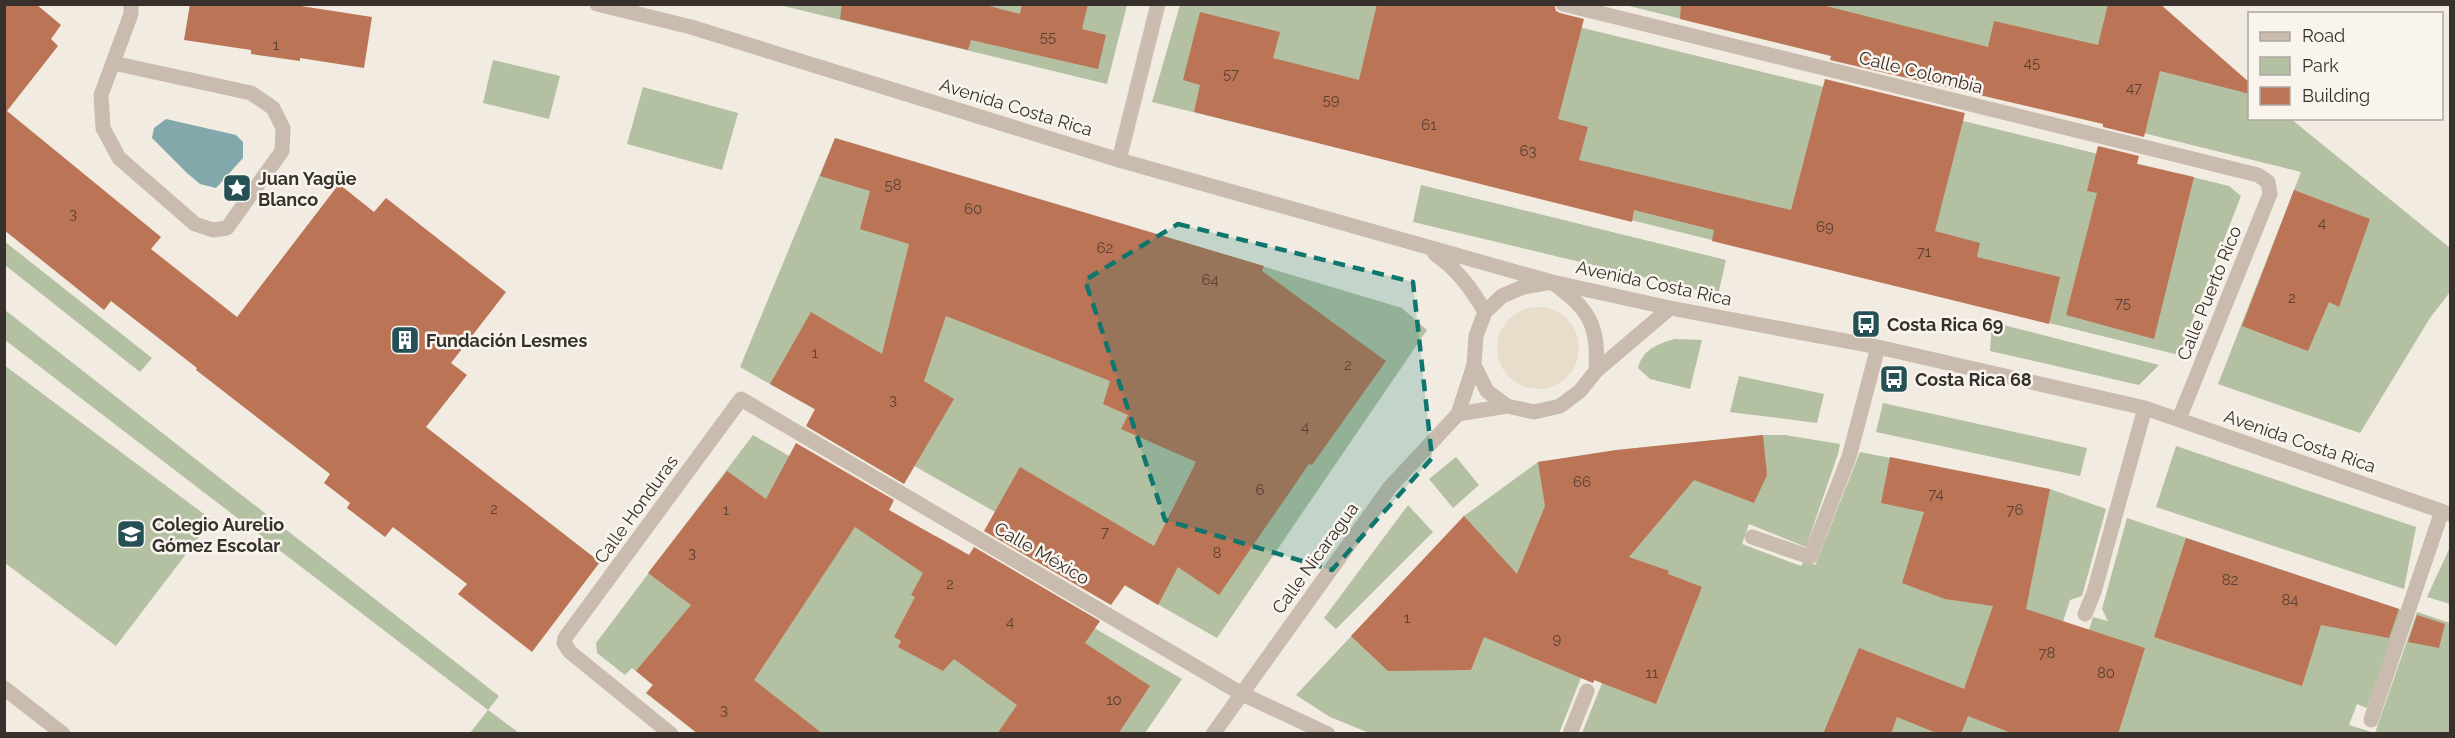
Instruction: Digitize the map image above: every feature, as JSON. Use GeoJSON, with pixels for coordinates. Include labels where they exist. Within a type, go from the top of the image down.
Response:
{"type":"FeatureCollection","features":[{"type":"Feature","properties":{"kind":"street"},"geometry":{"type":"LineString","coordinates":[[113,63],[251,93],[273,108],[283,128],[282,151],[227,228],[213,230],[195,224],[119,158],[103,128],[100,95],[131,14],[131,4]]}},
{"type":"Feature","properties":{"kind":"street","name":"Avenida Costa Rica"},"geometry":{"type":"LineString","coordinates":[[597,4],[691,27],[1119,160],[1552,282],[1670,308],[1878,347],[2145,408],[2446,512],[2371,720]]}},
{"type":"Feature","properties":{"kind":"street"},"geometry":{"type":"LineString","coordinates":[[1119,160],[1158,4]]}},
{"type":"Feature","properties":{"kind":"street","name":"Calle Colombia"},"geometry":{"type":"LineString","coordinates":[[1563,4],[2259,175],[2268,182]]}},
{"type":"Feature","properties":{"kind":"street","name":"Calle Puerto Rico"},"geometry":{"type":"LineString","coordinates":[[2179,419],[2261,220],[2270,194],[2268,182]]}},
{"type":"Feature","properties":{"kind":"street","name":"Avenida Costa Rica"},"geometry":{"type":"LineString","coordinates":[[1424,246],[1450,264],[1471,288],[1485,312]]}},
{"type":"Feature","properties":{"kind":"street"},"geometry":{"type":"LineString","coordinates":[[1485,312],[1502,296],[1523,287],[1552,282],[1576,300],[1589,319],[1595,333],[1596,371]]}},
{"type":"Feature","properties":{"kind":"street"},"geometry":{"type":"LineString","coordinates":[[1458,414],[1507,406],[1534,412],[1560,406],[1580,391],[1596,371],[1670,308]]}},
{"type":"Feature","properties":{"kind":"street","name":"Calle Nicaragua"},"geometry":{"type":"LineString","coordinates":[[1213,734],[1390,487],[1458,414],[1474,365],[1476,336],[1485,312]]}},
{"type":"Feature","properties":{"kind":"street"},"geometry":{"type":"LineString","coordinates":[[1752,537],[1810,557],[1849,457],[1878,347]]}},
{"type":"Feature","properties":{"kind":"street"},"geometry":{"type":"LineString","coordinates":[[1474,365],[1486,391],[1507,406]]}},
{"type":"Feature","properties":{"kind":"street","name":"Calle Honduras"},"geometry":{"type":"LineString","coordinates":[[671,734],[570,652],[564,644],[566,638],[741,399]]}},
{"type":"Feature","properties":{"kind":"street","name":"Calle México"},"geometry":{"type":"LineString","coordinates":[[741,399],[1242,694],[1328,734]]}},
{"type":"Feature","properties":{"kind":"street"},"geometry":{"type":"LineString","coordinates":[[2085,614],[2094,592],[2145,408]]}},
{"type":"Feature","properties":{"kind":"street"},"geometry":{"type":"LineString","coordinates":[[4,688],[63,734]]}},
{"type":"Feature","properties":{"kind":"street"},"geometry":{"type":"LineString","coordinates":[[1570,734],[1587,691]]}},
{"type":"Feature","properties":{"kind":"highlighted area"},"geometry":{"type":"Polygon","coordinates":[[[1178,224],[1413,282],[1432,458],[1332,570],[1165,520],[1085,280],[1178,224]]]}},
{"type":"Feature","properties":{"kind":"green space"},"geometry":{"type":"Polygon","coordinates":[[[779,5],[1127,5],[1107,84],[779,5]]]}},
{"type":"Feature","properties":{"kind":"green space"},"geometry":{"type":"Polygon","coordinates":[[[1180,5],[1489,5],[2229,186],[2241,196],[2179,355],[1152,102],[1180,5]]]}},
{"type":"Feature","properties":{"kind":"green space"},"geometry":{"type":"Polygon","coordinates":[[[1625,5],[2161,5],[2248,82],[2248,120],[2292,120],[2450,248],[2450,292],[2430,318],[2360,433],[2218,384],[2301,172],[1625,5]]]}},
{"type":"Feature","properties":{"kind":"green space"},"geometry":{"type":"Polygon","coordinates":[[[493,60],[560,76],[549,119],[483,103],[493,60]]]}},
{"type":"Feature","properties":{"kind":"green space"},"geometry":{"type":"Polygon","coordinates":[[[643,87],[738,113],[722,170],[627,144],[643,87]]]}},
{"type":"Feature","properties":{"kind":"green space"},"geometry":{"type":"Polygon","coordinates":[[[835,138],[1402,308],[1427,330],[1217,638],[740,367],[835,138]]]}},
{"type":"Feature","properties":{"kind":"green space"},"geometry":{"type":"Polygon","coordinates":[[[1421,185],[1726,260],[1718,295],[1413,222],[1421,185]]]}},
{"type":"Feature","properties":{"kind":"green space"},"geometry":{"type":"Polygon","coordinates":[[[4,241],[152,358],[140,372],[5,265],[4,241]]]}},
{"type":"Feature","properties":{"kind":"green space"},"geometry":{"type":"Polygon","coordinates":[[[5,310],[499,696],[488,710],[5,340],[5,310]]]}},
{"type":"Feature","properties":{"kind":"green space"},"geometry":{"type":"Polygon","coordinates":[[[1992,322],[2159,365],[2139,385],[1990,351],[1992,322]]]}},
{"type":"Feature","properties":{"kind":"green space"},"geometry":{"type":"Polygon","coordinates":[[[1675,339],[1702,340],[1690,389],[1650,379],[1638,368],[1647,352],[1657,345],[1675,339]]]}},
{"type":"Feature","properties":{"kind":"green space"},"geometry":{"type":"Polygon","coordinates":[[[4,365],[212,520],[116,646],[5,563],[4,365]]]}},
{"type":"Feature","properties":{"kind":"green space"},"geometry":{"type":"Polygon","coordinates":[[[1739,376],[1824,394],[1817,423],[1730,412],[1739,376]]]}},
{"type":"Feature","properties":{"kind":"green space"},"geometry":{"type":"Polygon","coordinates":[[[1883,403],[2087,448],[2080,476],[1876,432],[1883,403]]]}},
{"type":"Feature","properties":{"kind":"green space"},"geometry":{"type":"Polygon","coordinates":[[[753,435],[934,540],[936,536],[1182,679],[1145,733],[699,733],[646,693],[653,685],[632,668],[625,675],[597,653],[596,643],[753,435]]]}},
{"type":"Feature","properties":{"kind":"green space"},"geometry":{"type":"Polygon","coordinates":[[[1763,435],[1785,435],[1840,444],[1806,547],[1749,524],[1742,544],[1801,566],[1804,561],[1815,565],[1860,452],[2050,489],[2106,509],[2082,596],[2070,600],[2063,622],[2089,630],[2093,617],[2108,621],[2102,609],[2127,518],[2402,610],[2367,708],[2357,704],[2349,725],[2375,733],[1582,733],[1602,683],[1595,679],[1593,683],[1581,678],[1559,733],[1372,734],[1330,717],[1296,695],[1464,516],[1538,462],[1628,449],[1763,435]]]}},
{"type":"Feature","properties":{"kind":"green space"},"geometry":{"type":"Polygon","coordinates":[[[2176,446],[2416,527],[2404,589],[2156,507],[2176,446]]]}},
{"type":"Feature","properties":{"kind":"green space"},"geometry":{"type":"Polygon","coordinates":[[[1456,457],[1479,485],[1453,508],[1429,479],[1456,457]]]}},
{"type":"Feature","properties":{"kind":"green space"},"geometry":{"type":"Polygon","coordinates":[[[1408,505],[1433,532],[1336,629],[1324,618],[1408,505]]]}},
{"type":"Feature","properties":{"kind":"green space"},"geometry":{"type":"Polygon","coordinates":[[[2450,547],[2450,604],[2427,597],[2450,547]]]}},
{"type":"Feature","properties":{"kind":"green space"},"geometry":{"type":"Polygon","coordinates":[[[2417,612],[2450,623],[2450,733],[2375,733],[2417,612]]]}},
{"type":"Feature","properties":{"kind":"green space"},"geometry":{"type":"Polygon","coordinates":[[[488,710],[519,733],[470,733],[488,710]]]}},
{"type":"Feature","properties":{"kind":"shaded area"},"geometry":{"type":"Polygon","coordinates":[[[1538,307],[1554,310],[1567,319],[1576,332],[1579,348],[1576,364],[1567,377],[1554,386],[1538,389],[1522,386],[1509,377],[1500,364],[1497,348],[1500,332],[1509,319],[1522,310],[1538,307]]]}},
{"type":"Feature","properties":{"kind":"water"},"geometry":{"type":"Polygon","coordinates":[[[166,119],[236,135],[243,142],[243,158],[216,188],[200,184],[152,138],[154,128],[166,119]]]}},
{"type":"Feature","properties":{"kind":"building"},"geometry":{"type":"Polygon","coordinates":[[[4,4],[36,4],[61,25],[51,39],[58,46],[7,111],[161,237],[151,249],[237,317],[339,184],[374,212],[386,198],[506,292],[451,363],[467,375],[426,427],[600,562],[532,652],[458,594],[467,584],[393,527],[385,537],[347,508],[350,503],[324,483],[330,474],[111,301],[104,310],[4,230],[4,4]]]}},
{"type":"Feature","properties":{"kind":"building"},"geometry":{"type":"Polygon","coordinates":[[[190,4],[288,4],[372,17],[364,68],[300,58],[300,61],[251,54],[251,50],[184,40],[190,4]]]}},
{"type":"Feature","properties":{"kind":"building"},"geometry":{"type":"Polygon","coordinates":[[[842,4],[981,4],[1020,14],[1022,4],[1088,4],[1082,29],[1106,35],[1098,69],[971,40],[968,50],[840,19],[842,4]]]}},
{"type":"Feature","properties":{"kind":"building"},"geometry":{"type":"Polygon","coordinates":[[[1377,4],[1554,4],[1556,11],[1560,13],[1584,19],[1558,119],[1588,127],[1579,160],[1791,210],[1825,79],[1965,113],[1935,231],[1980,243],[1977,257],[2060,277],[2049,324],[1712,241],[1714,230],[1634,210],[1632,222],[1194,112],[1200,85],[1183,80],[1200,12],[1280,32],[1273,58],[1359,80],[1377,4]]]}},
{"type":"Feature","properties":{"kind":"building"},"geometry":{"type":"Polygon","coordinates":[[[1681,4],[1818,4],[1988,47],[1994,21],[2098,45],[2108,4],[2160,4],[2248,81],[2248,93],[2160,71],[2144,137],[2103,127],[2103,124],[1830,60],[1831,56],[1680,19],[1681,4]]]}},
{"type":"Feature","properties":{"kind":"building"},"geometry":{"type":"Polygon","coordinates":[[[835,138],[1264,266],[1262,271],[1386,361],[1312,465],[1309,464],[1219,595],[1178,567],[1158,605],[1125,585],[1111,605],[984,531],[1020,467],[1154,546],[1196,462],[1121,429],[1128,415],[1103,404],[1110,381],[946,316],[924,381],[954,399],[904,484],[806,426],[815,409],[770,384],[811,312],[882,354],[909,244],[860,229],[870,191],[820,176],[835,138]]]}},
{"type":"Feature","properties":{"kind":"building"},"geometry":{"type":"Polygon","coordinates":[[[2098,146],[2139,156],[2137,164],[2194,177],[2154,339],[2066,315],[2097,193],[2087,191],[2098,146]]]}},
{"type":"Feature","properties":{"kind":"building"},"geometry":{"type":"Polygon","coordinates":[[[2294,190],[2370,219],[2339,307],[2329,302],[2308,351],[2242,326],[2294,190]]]}},
{"type":"Feature","properties":{"kind":"building"},"geometry":{"type":"Polygon","coordinates":[[[1763,435],[1767,475],[1754,503],[1694,480],[1629,557],[1669,571],[1668,574],[1702,587],[1656,704],[1594,680],[1593,683],[1484,637],[1471,670],[1388,671],[1351,636],[1464,516],[1517,574],[1545,506],[1538,462],[1616,450],[1763,435]]]}},
{"type":"Feature","properties":{"kind":"building"},"geometry":{"type":"Polygon","coordinates":[[[796,443],[894,500],[889,510],[969,555],[974,547],[1100,621],[1085,643],[1150,686],[1118,734],[997,734],[1017,705],[954,659],[943,671],[898,647],[901,641],[894,637],[915,597],[911,595],[923,573],[855,527],[754,680],[823,734],[698,734],[646,693],[653,685],[636,671],[691,605],[648,573],[727,471],[766,499],[796,443]]]}},
{"type":"Feature","properties":{"kind":"building"},"geometry":{"type":"Polygon","coordinates":[[[1890,457],[2050,489],[2026,609],[2145,648],[2118,734],[2014,734],[1968,716],[1961,734],[1939,734],[1897,717],[1891,734],[1823,734],[1859,648],[1964,689],[1993,606],[1945,599],[1902,583],[1924,512],[1881,503],[1890,457]]]}},
{"type":"Feature","properties":{"kind":"building"},"geometry":{"type":"Polygon","coordinates":[[[2186,538],[2399,609],[2389,638],[2321,625],[2302,686],[2154,637],[2186,538]]]}},
{"type":"Feature","properties":{"kind":"building"},"geometry":{"type":"Polygon","coordinates":[[[2417,615],[2445,624],[2439,648],[2408,642],[2417,615]]]}},
{"type":"Feature","properties":{"kind":"place","name":"Juan Yagüe Blanco"},"geometry":{"type":"Point","coordinates":[237,188]}},
{"type":"Feature","properties":{"kind":"place","name":"Costa Rica 69"},"geometry":{"type":"Point","coordinates":[1866,324]}},
{"type":"Feature","properties":{"kind":"place","name":"Fundación Lesmes"},"geometry":{"type":"Point","coordinates":[405,340]}},
{"type":"Feature","properties":{"kind":"place","name":"Costa Rica 68"},"geometry":{"type":"Point","coordinates":[1894,379]}},
{"type":"Feature","properties":{"kind":"place","name":"Colegio Aurelio Gómez Escolar"},"geometry":{"type":"Point","coordinates":[131,534]}}]}
